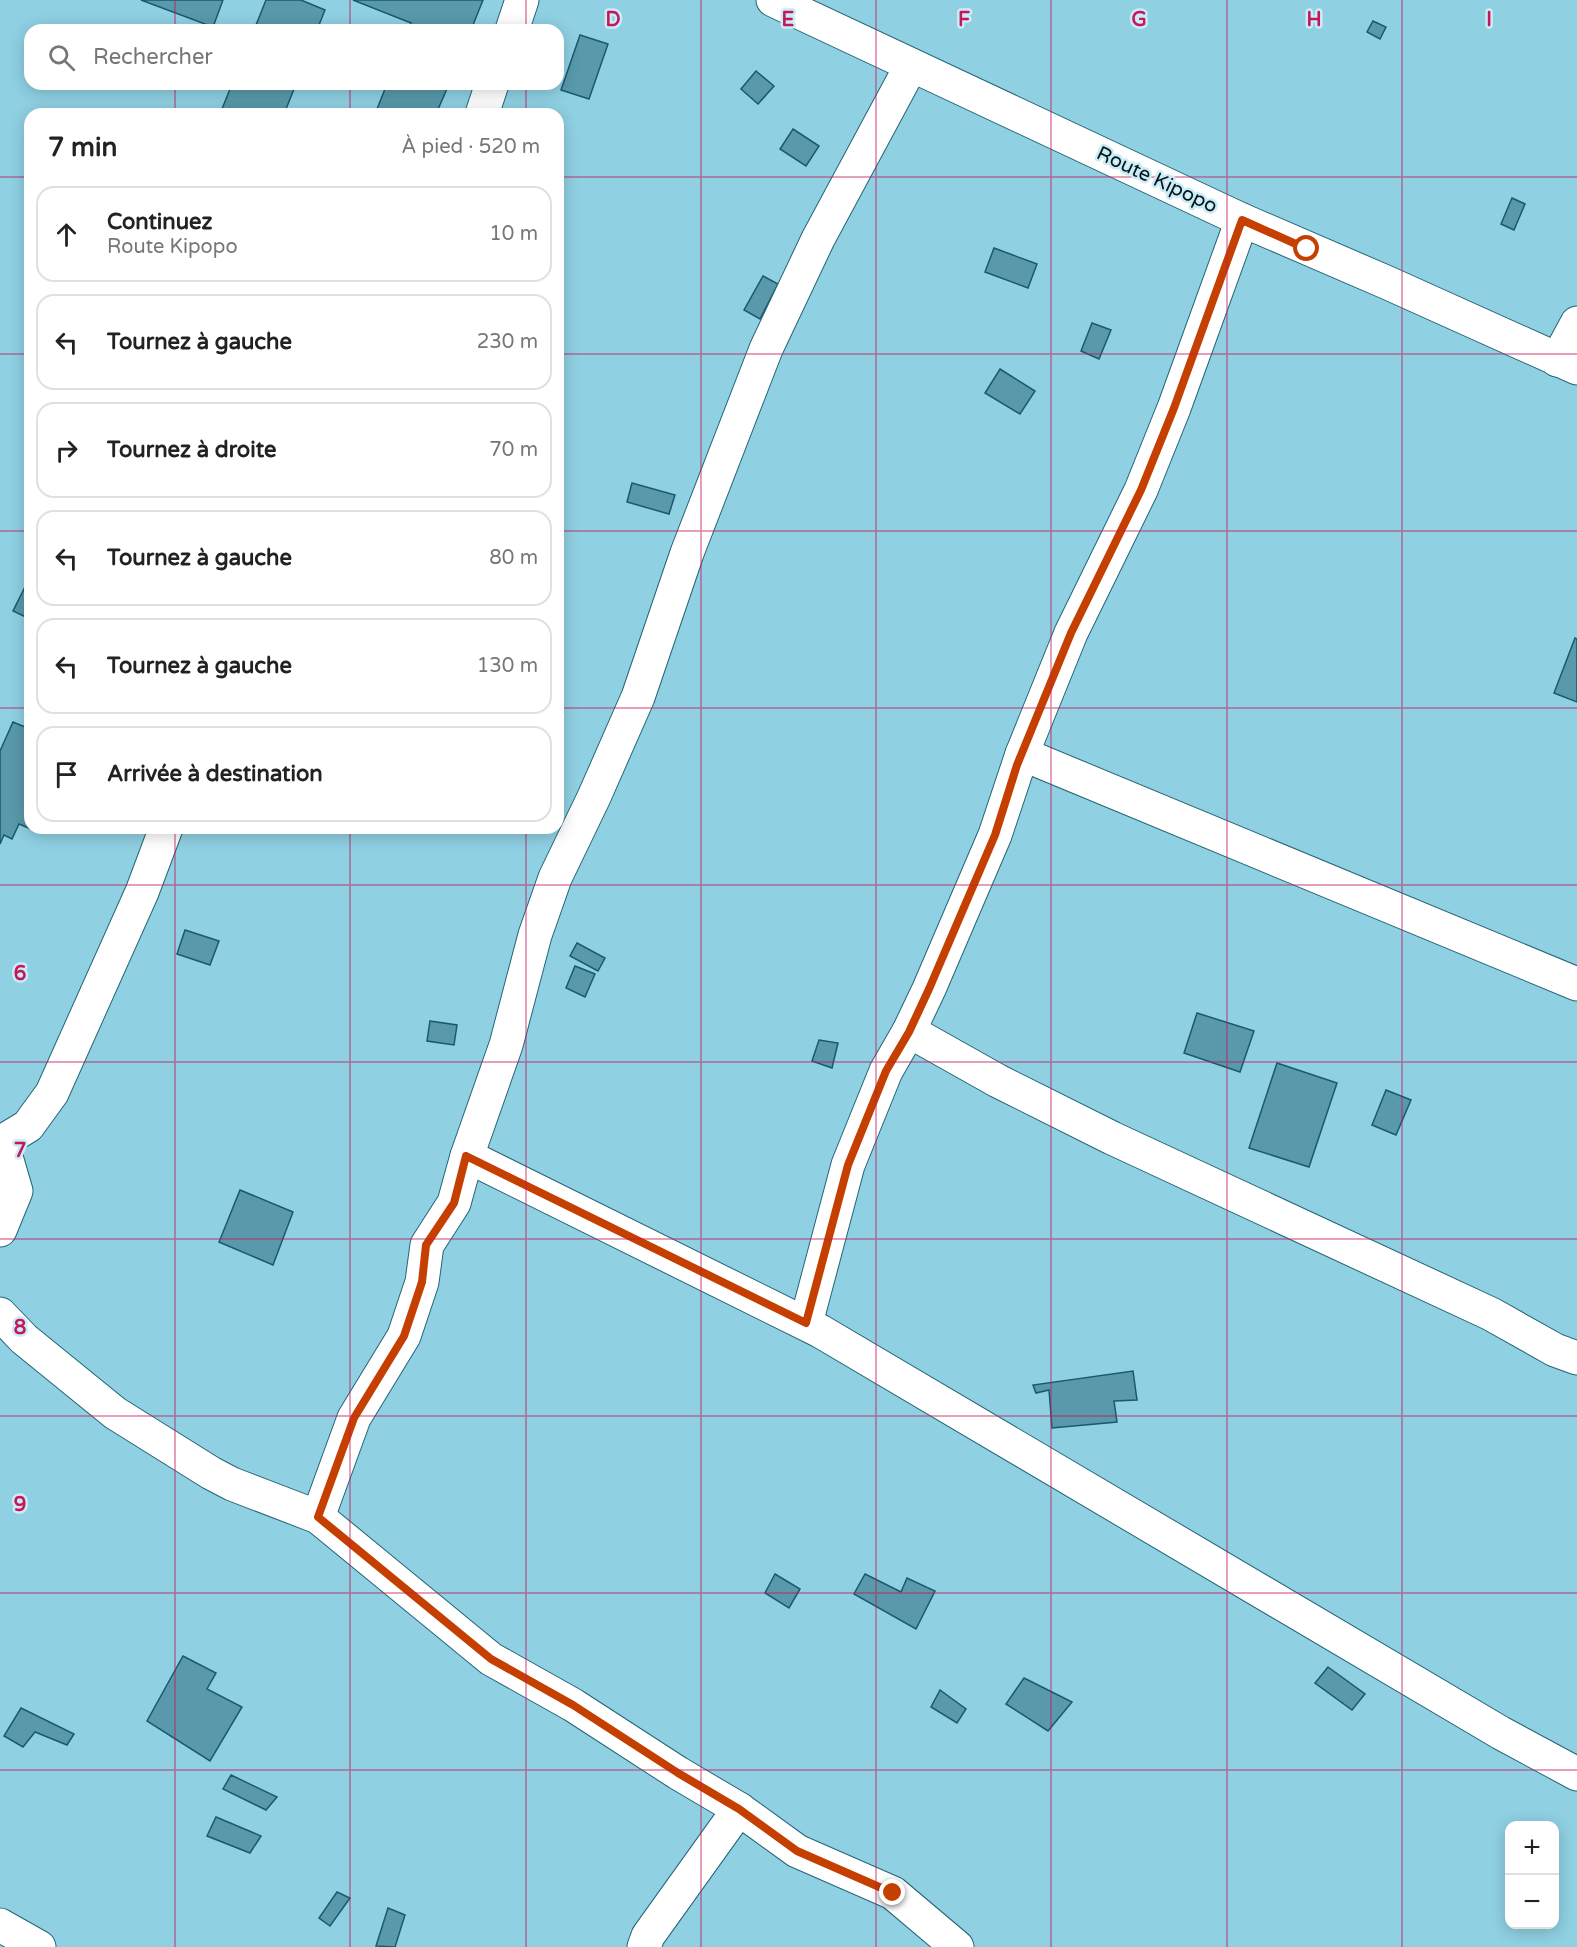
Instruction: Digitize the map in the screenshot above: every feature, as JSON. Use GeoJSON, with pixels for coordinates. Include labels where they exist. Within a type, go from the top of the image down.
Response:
{"type":"FeatureCollection","features":[{"type":"Feature","properties":{"kind":"street"},"geometry":{"type":"LineString","coordinates":[[514,24],[522,0]]}},
{"type":"Feature","properties":{"kind":"street","name":"Route Kipopo"},"geometry":{"type":"LineString","coordinates":[[773,0],[1242,220],[1567,364]]}},
{"type":"Feature","properties":{"kind":"street"},"geometry":{"type":"LineString","coordinates":[[318,1517],[354,1418],[404,1336],[422,1282],[426,1245],[454,1203],[466,1156],[506,1045],[535,935],[555,878],[638,697],[687,553],[766,349],[818,239],[911,66]]}},
{"type":"Feature","properties":{"kind":"street"},"geometry":{"type":"LineString","coordinates":[[484,108],[490,90]]}},
{"type":"Feature","properties":{"kind":"street"},"geometry":{"type":"LineString","coordinates":[[806,1323],[848,1165],[886,1071],[909,1032],[995,835],[1022,754],[1071,633],[1141,490],[1174,408],[1242,220]]}},
{"type":"Feature","properties":{"kind":"street"},"geometry":{"type":"LineString","coordinates":[[1567,364],[1577,323]]}},
{"type":"Feature","properties":{"kind":"street"},"geometry":{"type":"LineString","coordinates":[[1022,754],[1577,984]]}},
{"type":"Feature","properties":{"kind":"street"},"geometry":{"type":"LineString","coordinates":[[0,1230],[16,1191],[1,1143],[28,1126],[52,1093],[142,892],[164,834]]}},
{"type":"Feature","properties":{"kind":"street"},"geometry":{"type":"LineString","coordinates":[[909,1032],[998,1081],[1112,1138],[1480,1309],[1555,1350],[1577,1358]]}},
{"type":"Feature","properties":{"kind":"street"},"geometry":{"type":"LineString","coordinates":[[466,1156],[806,1323],[1501,1733],[1577,1774]]}},
{"type":"Feature","properties":{"kind":"street"},"geometry":{"type":"LineString","coordinates":[[0,1314],[24,1339],[115,1413],[222,1479],[318,1517],[491,1659],[573,1705],[678,1773],[739,1809],[797,1851],[893,1893],[957,1947]]}},
{"type":"Feature","properties":{"kind":"street"},"geometry":{"type":"LineString","coordinates":[[644,1947],[648,1936],[739,1809]]}},
{"type":"Feature","properties":{"kind":"street"},"geometry":{"type":"LineString","coordinates":[[0,1924],[39,1947]]}},
{"type":"Feature","properties":{"kind":"building"},"geometry":{"type":"Polygon","coordinates":[[[141,0],[223,0],[214,24],[205,24],[141,0]]]}},
{"type":"Feature","properties":{"kind":"building"},"geometry":{"type":"Polygon","coordinates":[[[266,0],[301,0],[325,10],[319,24],[256,24],[266,0]]]}},
{"type":"Feature","properties":{"kind":"building"},"geometry":{"type":"Polygon","coordinates":[[[353,0],[483,0],[473,24],[411,23],[353,0]]]}},
{"type":"Feature","properties":{"kind":"building"},"geometry":{"type":"Polygon","coordinates":[[[1373,21],[1386,27],[1380,39],[1367,32],[1373,21]]]}},
{"type":"Feature","properties":{"kind":"building"},"geometry":{"type":"Polygon","coordinates":[[[580,35],[608,44],[589,99],[561,90],[564,90],[564,81],[580,35]]]}},
{"type":"Feature","properties":{"kind":"building"},"geometry":{"type":"Polygon","coordinates":[[[756,71],[774,86],[758,104],[741,89],[756,71]]]}},
{"type":"Feature","properties":{"kind":"building"},"geometry":{"type":"Polygon","coordinates":[[[230,90],[294,90],[286,108],[222,108],[230,90]]]}},
{"type":"Feature","properties":{"kind":"building"},"geometry":{"type":"Polygon","coordinates":[[[385,90],[446,90],[439,108],[377,108],[385,90]]]}},
{"type":"Feature","properties":{"kind":"building"},"geometry":{"type":"Polygon","coordinates":[[[793,129],[819,146],[806,166],[780,149],[793,129]]]}},
{"type":"Feature","properties":{"kind":"building"},"geometry":{"type":"Polygon","coordinates":[[[1512,198],[1525,204],[1514,230],[1501,224],[1512,198]]]}},
{"type":"Feature","properties":{"kind":"building"},"geometry":{"type":"Polygon","coordinates":[[[994,248],[1037,264],[1028,288],[985,272],[994,248]]]}},
{"type":"Feature","properties":{"kind":"building"},"geometry":{"type":"Polygon","coordinates":[[[763,276],[778,284],[760,319],[744,310],[763,276]]]}},
{"type":"Feature","properties":{"kind":"building"},"geometry":{"type":"Polygon","coordinates":[[[1092,323],[1111,330],[1099,359],[1081,351],[1092,323]]]}},
{"type":"Feature","properties":{"kind":"building"},"geometry":{"type":"Polygon","coordinates":[[[1000,369],[1035,391],[1020,414],[985,393],[1000,369]]]}},
{"type":"Feature","properties":{"kind":"building"},"geometry":{"type":"Polygon","coordinates":[[[632,483],[675,495],[669,514],[627,502],[632,483]]]}},
{"type":"Feature","properties":{"kind":"building"},"geometry":{"type":"Polygon","coordinates":[[[24,589],[24,616],[13,611],[24,589]]]}},
{"type":"Feature","properties":{"kind":"building"},"geometry":{"type":"Polygon","coordinates":[[[1575,638],[1577,639],[1577,702],[1554,693],[1575,638]]]}},
{"type":"Feature","properties":{"kind":"building"},"geometry":{"type":"Polygon","coordinates":[[[13,722],[24,727],[24,826],[19,824],[12,839],[4,835],[0,844],[0,751],[13,722]]]}},
{"type":"Feature","properties":{"kind":"building"},"geometry":{"type":"Polygon","coordinates":[[[185,930],[219,941],[210,965],[177,954],[185,930]]]}},
{"type":"Feature","properties":{"kind":"building"},"geometry":{"type":"Polygon","coordinates":[[[577,943],[605,958],[598,971],[570,956],[577,943]]]}},
{"type":"Feature","properties":{"kind":"building"},"geometry":{"type":"Polygon","coordinates":[[[575,966],[595,974],[585,997],[566,988],[575,966]]]}},
{"type":"Feature","properties":{"kind":"building"},"geometry":{"type":"Polygon","coordinates":[[[1197,1013],[1254,1031],[1240,1072],[1184,1053],[1197,1013]]]}},
{"type":"Feature","properties":{"kind":"building"},"geometry":{"type":"Polygon","coordinates":[[[430,1021],[457,1025],[454,1045],[427,1041],[430,1021]]]}},
{"type":"Feature","properties":{"kind":"building"},"geometry":{"type":"Polygon","coordinates":[[[819,1040],[838,1043],[832,1068],[812,1061],[819,1040]]]}},
{"type":"Feature","properties":{"kind":"building"},"geometry":{"type":"Polygon","coordinates":[[[1277,1063],[1337,1083],[1309,1167],[1249,1148],[1277,1063]]]}},
{"type":"Feature","properties":{"kind":"building"},"geometry":{"type":"Polygon","coordinates":[[[1386,1090],[1411,1100],[1396,1135],[1372,1125],[1386,1090]]]}},
{"type":"Feature","properties":{"kind":"building"},"geometry":{"type":"Polygon","coordinates":[[[240,1190],[293,1212],[273,1265],[219,1242],[240,1190]]]}},
{"type":"Feature","properties":{"kind":"building"},"geometry":{"type":"Polygon","coordinates":[[[1133,1371],[1137,1400],[1114,1401],[1117,1422],[1052,1428],[1049,1390],[1036,1393],[1033,1385],[1133,1371]]]}},
{"type":"Feature","properties":{"kind":"building"},"geometry":{"type":"Polygon","coordinates":[[[775,1574],[800,1589],[789,1608],[765,1593],[775,1574]]]}},
{"type":"Feature","properties":{"kind":"building"},"geometry":{"type":"Polygon","coordinates":[[[865,1574],[901,1592],[907,1578],[935,1591],[916,1629],[854,1594],[865,1574]]]}},
{"type":"Feature","properties":{"kind":"building"},"geometry":{"type":"Polygon","coordinates":[[[183,1656],[216,1673],[207,1689],[242,1707],[210,1761],[147,1721],[183,1656]]]}},
{"type":"Feature","properties":{"kind":"building"},"geometry":{"type":"Polygon","coordinates":[[[1328,1667],[1365,1694],[1352,1710],[1315,1683],[1328,1667]]]}},
{"type":"Feature","properties":{"kind":"building"},"geometry":{"type":"Polygon","coordinates":[[[1024,1678],[1072,1702],[1048,1731],[1006,1704],[1024,1678]]]}},
{"type":"Feature","properties":{"kind":"building"},"geometry":{"type":"Polygon","coordinates":[[[940,1690],[966,1709],[957,1723],[931,1707],[940,1690]]]}},
{"type":"Feature","properties":{"kind":"building"},"geometry":{"type":"Polygon","coordinates":[[[21,1708],[74,1734],[67,1745],[35,1732],[23,1747],[4,1736],[21,1708]]]}},
{"type":"Feature","properties":{"kind":"building"},"geometry":{"type":"Polygon","coordinates":[[[231,1775],[277,1797],[266,1810],[223,1789],[231,1775]]]}},
{"type":"Feature","properties":{"kind":"building"},"geometry":{"type":"Polygon","coordinates":[[[216,1817],[261,1836],[250,1853],[207,1836],[216,1817]]]}},
{"type":"Feature","properties":{"kind":"building"},"geometry":{"type":"Polygon","coordinates":[[[337,1892],[350,1898],[330,1926],[319,1918],[337,1892]]]}},
{"type":"Feature","properties":{"kind":"building"},"geometry":{"type":"Polygon","coordinates":[[[388,1908],[405,1915],[395,1947],[376,1946],[388,1908]]]}},
{"type":"Feature","properties":{"kind":"route"},"geometry":{"type":"LineString","coordinates":[[893,1893],[797,1851],[739,1809],[678,1773],[573,1705],[491,1659],[318,1517],[354,1418],[404,1336],[422,1282],[426,1245],[454,1203],[466,1156],[806,1323],[848,1165],[886,1071],[909,1032],[929,989],[951,933],[995,835],[1017,765],[1071,633],[1141,490],[1174,408],[1242,220],[1307,249]]}}]}
